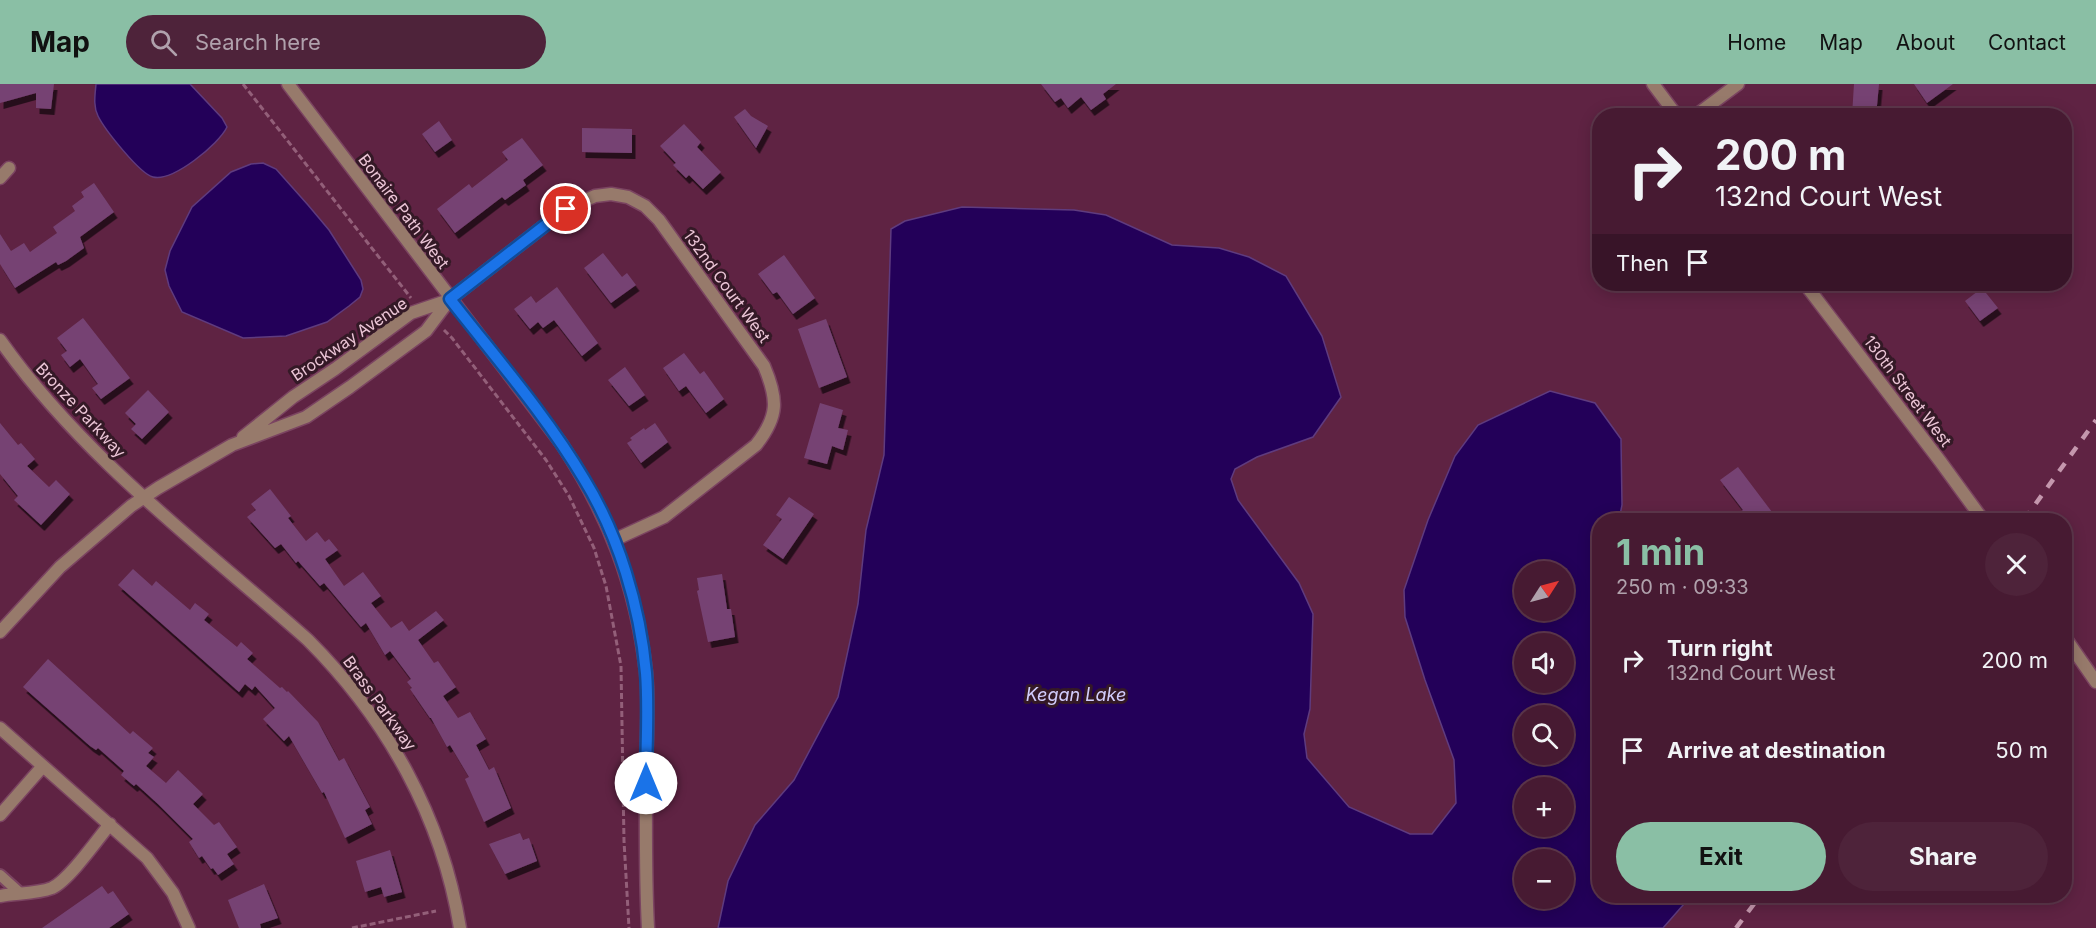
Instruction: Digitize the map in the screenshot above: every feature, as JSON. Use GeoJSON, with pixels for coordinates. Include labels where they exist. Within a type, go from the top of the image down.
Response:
{"type":"FeatureCollection","features":[{"type":"Feature","properties":{"kind":"street","name":"Bonaire Path West"},"geometry":{"type":"LineString","coordinates":[[288,84],[561,443],[585,479],[614,540],[629,585],[646,675],[645,873],[648,928]]}},
{"type":"Feature","properties":{"kind":"street"},"geometry":{"type":"LineString","coordinates":[[1653,84],[1671,108]]}},
{"type":"Feature","properties":{"kind":"street"},"geometry":{"type":"LineString","coordinates":[[1706,108],[1738,84]]}},
{"type":"Feature","properties":{"kind":"street","name":"132nd Court West"},"geometry":{"type":"LineString","coordinates":[[450,299],[566,209],[595,196],[611,194],[628,197],[645,206],[659,220],[764,366],[775,408],[767,431],[756,445],[664,517],[614,540]]}},
{"type":"Feature","properties":{"kind":"street","name":"130th Street West"},"geometry":{"type":"LineString","coordinates":[[1810,291],[1978,513]]}},
{"type":"Feature","properties":{"kind":"street","name":"Brockway Avenue"},"geometry":{"type":"LineString","coordinates":[[232,446],[293,397],[411,313],[450,299]]}},
{"type":"Feature","properties":{"kind":"street","name":"Brockway Avenue"},"geometry":{"type":"LineString","coordinates":[[0,632],[60,567],[131,506],[232,446],[306,417],[426,331],[450,299]]}},
{"type":"Feature","properties":{"kind":"street","name":"Bronze Parkway"},"geometry":{"type":"LineString","coordinates":[[0,340],[69,426],[145,497]]}},
{"type":"Feature","properties":{"kind":"street","name":"Brass Parkway"},"geometry":{"type":"LineString","coordinates":[[145,497],[308,640],[360,697],[403,762],[417,790],[444,856],[460,928]]}},
{"type":"Feature","properties":{"kind":"street"},"geometry":{"type":"LineString","coordinates":[[2072,648],[2096,682]]}},
{"type":"Feature","properties":{"kind":"street"},"geometry":{"type":"LineString","coordinates":[[0,728],[147,858],[173,893],[189,928]]}},
{"type":"Feature","properties":{"kind":"street"},"geometry":{"type":"LineString","coordinates":[[0,816],[43,766]]}},
{"type":"Feature","properties":{"kind":"street"},"geometry":{"type":"LineString","coordinates":[[0,896],[36,892],[54,887],[76,867],[110,824]]}},
{"type":"Feature","properties":{"kind":"lane"},"geometry":{"type":"LineString","coordinates":[[0,875],[20,893]]}},
{"type":"Feature","properties":{"kind":"path"},"geometry":{"type":"LineString","coordinates":[[243,84],[408,296],[422,309]]}},
{"type":"Feature","properties":{"kind":"path"},"geometry":{"type":"LineString","coordinates":[[434,321],[452,338],[552,469],[569,496],[594,548],[606,586],[621,666],[624,841],[629,928]]}},
{"type":"Feature","properties":{"kind":"path"},"geometry":{"type":"LineString","coordinates":[[352,928],[436,911]]}},
{"type":"Feature","properties":{"kind":"water"},"geometry":{"type":"Polygon","coordinates":[[[96,84],[190,84],[222,118],[227,127],[215,143],[195,160],[172,174],[153,177],[132,160],[102,123],[95,108],[96,84]]]}},
{"type":"Feature","properties":{"kind":"water"},"geometry":{"type":"Polygon","coordinates":[[[263,163],[276,169],[329,230],[361,280],[363,289],[360,297],[327,322],[286,336],[243,338],[182,312],[169,286],[165,270],[170,251],[192,207],[231,172],[251,164],[263,163]]]}},
{"type":"Feature","properties":{"kind":"water","name":"Kegan Lake"},"geometry":{"type":"Polygon","coordinates":[[[962,207],[1074,210],[1106,215],[1172,245],[1219,248],[1249,257],[1286,276],[1322,336],[1341,397],[1313,437],[1257,457],[1235,469],[1231,479],[1238,500],[1299,583],[1313,614],[1310,709],[1304,734],[1307,758],[1349,807],[1410,834],[1432,834],[1456,803],[1454,760],[1405,617],[1404,590],[1428,520],[1455,456],[1478,425],[1550,391],[1595,403],[1621,439],[1622,505],[1620,513],[1592,513],[1592,903],[1685,903],[1663,928],[718,928],[728,881],[755,825],[794,780],[838,697],[858,604],[866,530],[884,455],[891,229],[905,221],[962,207]]]}},
{"type":"Feature","properties":{"kind":"building"},"geometry":{"type":"Polygon","coordinates":[[[0,84],[54,84],[51,109],[36,108],[36,93],[0,103],[0,84]]]}},
{"type":"Feature","properties":{"kind":"building"},"geometry":{"type":"Polygon","coordinates":[[[1041,84],[1116,84],[1103,94],[1106,99],[1091,110],[1081,97],[1068,108],[1061,98],[1055,102],[1041,84]]]}},
{"type":"Feature","properties":{"kind":"building"},"geometry":{"type":"Polygon","coordinates":[[[1854,84],[1879,84],[1877,108],[1852,108],[1854,84]]]}},
{"type":"Feature","properties":{"kind":"building"},"geometry":{"type":"Polygon","coordinates":[[[1914,84],[1953,84],[1927,103],[1914,84]]]}},
{"type":"Feature","properties":{"kind":"building"},"geometry":{"type":"Polygon","coordinates":[[[745,109],[751,116],[768,126],[756,148],[734,117],[745,109]]]}},
{"type":"Feature","properties":{"kind":"building"},"geometry":{"type":"Polygon","coordinates":[[[439,121],[452,140],[435,152],[422,134],[439,121]]]}},
{"type":"Feature","properties":{"kind":"building"},"geometry":{"type":"Polygon","coordinates":[[[684,124],[701,142],[697,147],[721,172],[703,189],[689,175],[686,178],[673,165],[676,163],[660,146],[684,124]]]}},
{"type":"Feature","properties":{"kind":"building"},"geometry":{"type":"Polygon","coordinates":[[[582,128],[632,129],[632,153],[582,152],[582,128]]]}},
{"type":"Feature","properties":{"kind":"building"},"geometry":{"type":"Polygon","coordinates":[[[522,138],[543,165],[523,180],[526,185],[505,200],[502,197],[455,233],[437,209],[469,184],[472,188],[508,160],[502,152],[522,138]]]}},
{"type":"Feature","properties":{"kind":"building"},"geometry":{"type":"Polygon","coordinates":[[[94,183],[114,212],[80,237],[84,248],[66,261],[58,265],[56,262],[15,288],[0,264],[0,234],[11,251],[24,243],[30,252],[57,233],[53,227],[75,211],[72,206],[84,197],[81,192],[94,183]]]}},
{"type":"Feature","properties":{"kind":"building"},"geometry":{"type":"Polygon","coordinates":[[[603,253],[622,277],[627,273],[636,285],[611,303],[584,268],[603,253]]]}},
{"type":"Feature","properties":{"kind":"building"},"geometry":{"type":"Polygon","coordinates":[[[784,255],[815,298],[793,314],[777,292],[773,294],[758,274],[784,255]]]}},
{"type":"Feature","properties":{"kind":"building"},"geometry":{"type":"Polygon","coordinates":[[[557,287],[598,343],[582,356],[554,320],[543,328],[538,322],[530,329],[514,309],[531,296],[536,303],[557,287]]]}},
{"type":"Feature","properties":{"kind":"building"},"geometry":{"type":"Polygon","coordinates":[[[1978,291],[1984,291],[1998,308],[1980,321],[1965,301],[1978,291]]]}},
{"type":"Feature","properties":{"kind":"building"},"geometry":{"type":"Polygon","coordinates":[[[83,318],[130,378],[101,399],[92,388],[98,384],[80,359],[70,367],[61,355],[67,351],[57,338],[83,318]]]}},
{"type":"Feature","properties":{"kind":"building"},"geometry":{"type":"Polygon","coordinates":[[[826,319],[847,377],[819,388],[798,329],[826,319]]]}},
{"type":"Feature","properties":{"kind":"building"},"geometry":{"type":"Polygon","coordinates":[[[684,353],[700,374],[704,371],[724,399],[706,413],[686,386],[679,391],[663,368],[684,353]]]}},
{"type":"Feature","properties":{"kind":"building"},"geometry":{"type":"Polygon","coordinates":[[[625,367],[645,395],[629,406],[608,380],[625,367]]]}},
{"type":"Feature","properties":{"kind":"building"},"geometry":{"type":"Polygon","coordinates":[[[148,390],[169,412],[142,439],[131,429],[136,424],[125,413],[148,390]]]}},
{"type":"Feature","properties":{"kind":"building"},"geometry":{"type":"Polygon","coordinates":[[[820,403],[843,410],[838,428],[848,430],[843,450],[832,446],[827,464],[804,458],[820,403]]]}},
{"type":"Feature","properties":{"kind":"building"},"geometry":{"type":"Polygon","coordinates":[[[0,423],[18,445],[21,443],[35,459],[27,466],[49,487],[56,480],[70,494],[41,525],[14,500],[18,496],[0,474],[0,423]]]}},
{"type":"Feature","properties":{"kind":"building"},"geometry":{"type":"Polygon","coordinates":[[[655,423],[668,442],[641,463],[627,443],[644,428],[645,430],[655,423]]]}},
{"type":"Feature","properties":{"kind":"building"},"geometry":{"type":"Polygon","coordinates":[[[1738,467],[1772,512],[1739,513],[1743,510],[1720,480],[1738,467]]]}},
{"type":"Feature","properties":{"kind":"building"},"geometry":{"type":"Polygon","coordinates":[[[270,489],[291,516],[288,518],[306,541],[317,532],[325,542],[329,539],[338,550],[325,559],[344,586],[363,572],[381,596],[371,603],[391,628],[402,621],[409,631],[436,611],[444,620],[418,640],[434,663],[438,661],[456,687],[443,696],[458,718],[470,712],[486,739],[476,745],[489,770],[494,767],[511,808],[484,822],[465,779],[469,777],[450,745],[447,747],[431,718],[410,689],[412,688],[407,682],[411,679],[390,651],[385,655],[366,623],[361,627],[324,583],[320,586],[298,561],[296,563],[281,544],[275,548],[247,517],[256,510],[251,504],[270,489]]]}},
{"type":"Feature","properties":{"kind":"building"},"geometry":{"type":"Polygon","coordinates":[[[789,497],[814,514],[783,559],[763,545],[782,519],[776,515],[789,497]]]}},
{"type":"Feature","properties":{"kind":"building"},"geometry":{"type":"Polygon","coordinates":[[[133,569],[152,586],[156,581],[190,610],[195,603],[209,614],[204,620],[237,647],[241,642],[253,653],[247,659],[280,688],[288,691],[318,722],[339,761],[344,758],[370,807],[365,810],[372,824],[345,838],[324,792],[322,793],[289,736],[284,741],[263,719],[275,708],[255,686],[252,690],[245,684],[239,692],[118,585],[133,569]]]}},
{"type":"Feature","properties":{"kind":"building"},"geometry":{"type":"Polygon","coordinates":[[[722,574],[727,609],[731,609],[735,637],[708,642],[697,591],[699,590],[697,578],[722,574]]]}},
{"type":"Feature","properties":{"kind":"building"},"geometry":{"type":"Polygon","coordinates":[[[48,659],[130,734],[133,731],[153,748],[148,753],[154,757],[146,766],[166,783],[178,770],[203,794],[193,804],[214,825],[219,822],[237,847],[227,854],[234,864],[218,875],[202,856],[199,858],[189,842],[193,839],[136,784],[134,786],[121,775],[124,771],[98,748],[96,750],[90,746],[23,687],[48,659]]]}},
{"type":"Feature","properties":{"kind":"building"},"geometry":{"type":"Polygon","coordinates":[[[520,833],[523,840],[529,838],[537,861],[505,874],[489,844],[520,833]]]}},
{"type":"Feature","properties":{"kind":"building"},"geometry":{"type":"Polygon","coordinates":[[[390,850],[402,892],[384,897],[381,887],[365,892],[356,861],[390,850]]]}},
{"type":"Feature","properties":{"kind":"building"},"geometry":{"type":"Polygon","coordinates":[[[264,884],[278,918],[260,924],[261,928],[239,928],[228,900],[264,884]]]}},
{"type":"Feature","properties":{"kind":"building"},"geometry":{"type":"Polygon","coordinates":[[[102,886],[108,894],[113,891],[129,914],[109,928],[42,928],[102,886]]]}},
{"type":"Feature","properties":{"kind":"railway"},"geometry":{"type":"LineString","coordinates":[[2029,513],[2096,420]]}},
{"type":"Feature","properties":{"kind":"railway"},"geometry":{"type":"LineString","coordinates":[[1736,928],[1755,903]]}},
{"type":"Feature","properties":{"kind":"route"},"geometry":{"type":"LineString","coordinates":[[566,209],[450,299],[561,443],[585,479],[614,540],[629,585],[646,675],[646,783]]}}]}
